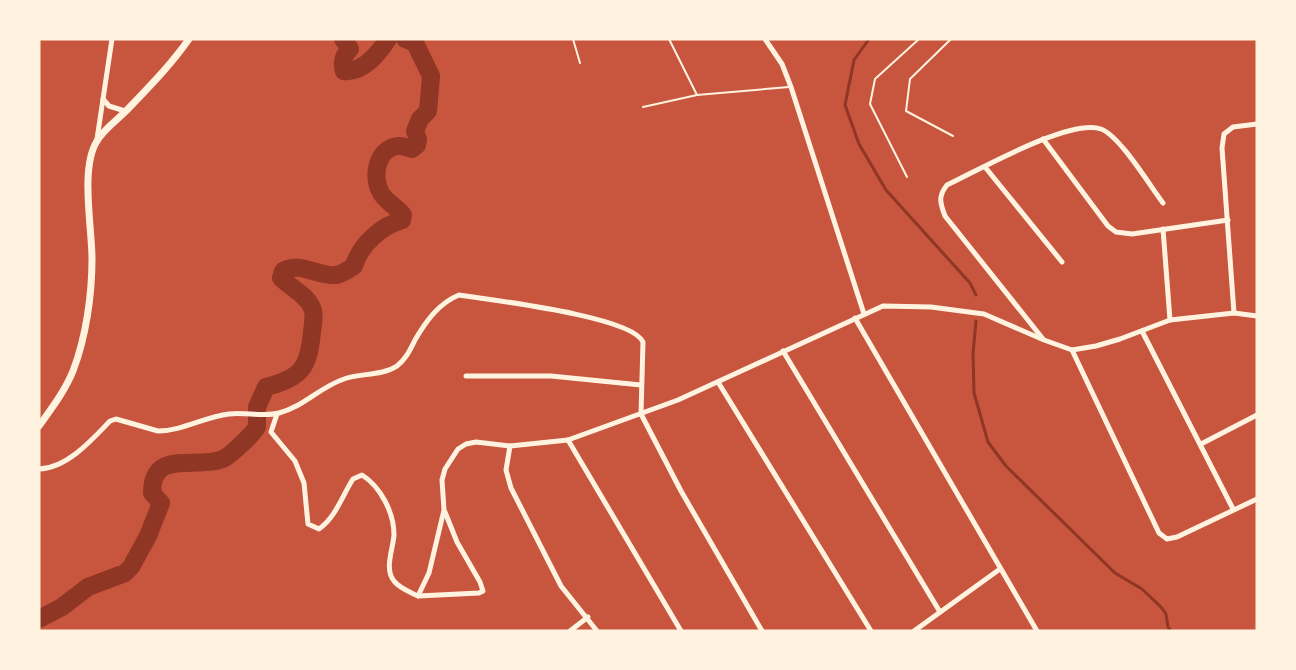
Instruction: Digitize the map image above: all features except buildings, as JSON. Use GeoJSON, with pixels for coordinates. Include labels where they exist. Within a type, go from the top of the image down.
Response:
{"type":"FeatureCollection","features":[{"type":"Feature","properties":{"kind":"main road"},"geometry":{"type":"LineString","coordinates":[[39,426],[56,402],[72,372],[83,332],[92,259],[88,189],[90,161],[97,140],[176,58],[189,39]]}},
{"type":"Feature","properties":{"kind":"street"},"geometry":{"type":"LineString","coordinates":[[97,140],[111,39]]}},
{"type":"Feature","properties":{"kind":"street"},"geometry":{"type":"LineString","coordinates":[[765,39],[782,64],[791,87],[864,314]]}},
{"type":"Feature","properties":{"kind":"street"},"geometry":{"type":"LineString","coordinates":[[103,99],[110,106],[126,111]]}},
{"type":"Feature","properties":{"kind":"street"},"geometry":{"type":"LineString","coordinates":[[1234,313],[1222,148],[1224,134],[1233,127],[1257,124]]}},
{"type":"Feature","properties":{"kind":"street"},"geometry":{"type":"LineString","coordinates":[[1044,340],[945,216],[940,202],[942,192],[947,185],[1043,139],[1077,129],[1103,130],[1121,146],[1163,203]]}},
{"type":"Feature","properties":{"kind":"street"},"geometry":{"type":"LineString","coordinates":[[1043,139],[1108,226],[1116,232],[1132,234],[1228,219]]}},
{"type":"Feature","properties":{"kind":"street"},"geometry":{"type":"LineString","coordinates":[[985,167],[1062,262]]}},
{"type":"Feature","properties":{"kind":"street"},"geometry":{"type":"LineString","coordinates":[[1163,229],[1170,320]]}},
{"type":"Feature","properties":{"kind":"street"},"geometry":{"type":"LineString","coordinates":[[39,469],[58,464],[77,452],[110,421],[116,419],[164,431],[203,419],[249,412],[278,414],[294,407],[326,386],[345,378],[391,370],[407,356],[416,338],[436,311],[447,300],[459,295],[591,317],[617,324],[641,337],[643,342],[641,414],[681,491],[762,631]]}},
{"type":"Feature","properties":{"kind":"street"},"geometry":{"type":"LineString","coordinates":[[418,596],[429,573],[444,510],[442,480],[445,469],[458,449],[466,444],[476,442],[510,446],[568,440],[641,414],[718,382],[883,306],[931,307],[984,314],[1072,350],[1096,346],[1170,320],[1234,313],[1257,316]]}},
{"type":"Feature","properties":{"kind":"street"},"geometry":{"type":"LineString","coordinates":[[855,318],[1037,631]]}},
{"type":"Feature","properties":{"kind":"street"},"geometry":{"type":"LineString","coordinates":[[1142,331],[1233,510]]}},
{"type":"Feature","properties":{"kind":"street"},"geometry":{"type":"LineString","coordinates":[[1072,350],[1160,533],[1167,539],[1177,537],[1257,499]]}},
{"type":"Feature","properties":{"kind":"street"},"geometry":{"type":"LineString","coordinates":[[783,351],[940,612]]}},
{"type":"Feature","properties":{"kind":"street"},"geometry":{"type":"LineString","coordinates":[[466,376],[551,376],[641,385]]}},
{"type":"Feature","properties":{"kind":"street"},"geometry":{"type":"LineString","coordinates":[[718,382],[871,631]]}},
{"type":"Feature","properties":{"kind":"street"},"geometry":{"type":"LineString","coordinates":[[278,414],[271,432],[295,460],[304,483],[308,524],[315,529],[326,524],[353,478],[362,475],[372,482],[382,496],[392,519],[394,534],[390,563],[391,576],[395,583],[418,596],[479,593],[483,591],[480,582],[457,542],[444,510]]}},
{"type":"Feature","properties":{"kind":"street"},"geometry":{"type":"LineString","coordinates":[[1201,444],[1257,415]]}},
{"type":"Feature","properties":{"kind":"street"},"geometry":{"type":"LineString","coordinates":[[568,440],[681,631]]}},
{"type":"Feature","properties":{"kind":"street"},"geometry":{"type":"LineString","coordinates":[[510,446],[506,470],[511,488],[561,586],[597,631]]}},
{"type":"Feature","properties":{"kind":"street"},"geometry":{"type":"LineString","coordinates":[[914,631],[1000,569]]}},
{"type":"Feature","properties":{"kind":"street"},"geometry":{"type":"LineString","coordinates":[[570,631],[588,617]]}},
{"type":"Feature","properties":{"kind":"lane"},"geometry":{"type":"LineString","coordinates":[[573,39],[580,63]]}},
{"type":"Feature","properties":{"kind":"lane"},"geometry":{"type":"LineString","coordinates":[[669,39],[697,95]]}},
{"type":"Feature","properties":{"kind":"lane"},"geometry":{"type":"LineString","coordinates":[[907,177],[870,104],[875,79],[919,39]]}},
{"type":"Feature","properties":{"kind":"lane"},"geometry":{"type":"LineString","coordinates":[[951,39],[910,79],[906,111],[953,136]]}},
{"type":"Feature","properties":{"kind":"lane"},"geometry":{"type":"LineString","coordinates":[[643,107],[697,95],[791,87]]}},
{"type":"Feature","properties":{"kind":"waterway"},"geometry":{"type":"LineString","coordinates":[[343,39],[350,49],[344,59],[344,71],[364,66],[388,39]]}},
{"type":"Feature","properties":{"kind":"waterway"},"geometry":{"type":"LineString","coordinates":[[39,619],[62,607],[88,587],[125,573],[131,567],[148,536],[161,503],[152,493],[154,479],[159,470],[177,463],[212,462],[226,457],[257,427],[257,407],[266,387],[288,380],[296,375],[306,362],[311,343],[313,310],[310,303],[281,278],[283,271],[289,268],[302,268],[329,275],[341,274],[354,266],[361,251],[372,237],[402,220],[403,215],[384,198],[376,178],[378,163],[386,151],[400,146],[412,149],[417,145],[418,139],[415,131],[420,119],[428,111],[431,76],[415,43],[405,39]]}},
{"type":"Feature","properties":{"kind":"waterway"},"geometry":{"type":"LineString","coordinates":[[869,39],[854,60],[845,105],[859,144],[886,190],[970,283],[976,295]]}},
{"type":"Feature","properties":{"kind":"waterway"},"geometry":{"type":"LineString","coordinates":[[976,321],[973,353],[974,393],[988,442],[1006,466],[1115,573],[1142,589],[1161,607],[1166,614],[1171,631]]}}]}
